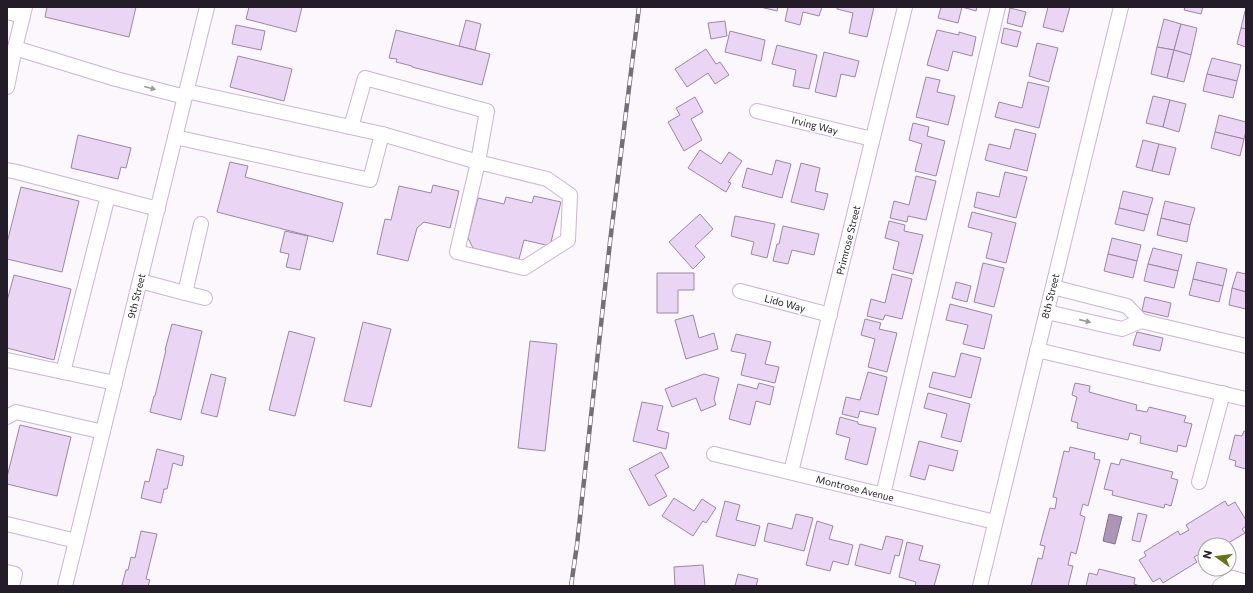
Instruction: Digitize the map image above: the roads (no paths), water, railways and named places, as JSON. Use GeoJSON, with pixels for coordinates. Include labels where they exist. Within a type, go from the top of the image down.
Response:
{"type":"FeatureCollection","features":[{"type":"Feature","properties":{"kind":"street","name":"9th Street"},"geometry":{"type":"LineString","coordinates":[[65,586],[207,7]]}},
{"type":"Feature","properties":{"kind":"street","name":"Primrose Street"},"geometry":{"type":"LineString","coordinates":[[791,472],[905,7]]}},
{"type":"Feature","properties":{"kind":"street"},"geometry":{"type":"LineString","coordinates":[[883,495],[998,7]]}},
{"type":"Feature","properties":{"kind":"street","name":"8th Street"},"geometry":{"type":"LineString","coordinates":[[980,586],[1121,7]]}},
{"type":"Feature","properties":{"kind":"street"},"geometry":{"type":"LineString","coordinates":[[7,12],[24,11],[8,78]]}},
{"type":"Feature","properties":{"kind":"street"},"geometry":{"type":"LineString","coordinates":[[15,48],[116,79],[382,134],[478,162],[547,179],[570,195],[568,240],[524,268],[457,252],[478,162],[487,111],[365,78],[351,127]]}},
{"type":"Feature","properties":{"kind":"street","name":"Irving Way"},"geometry":{"type":"LineString","coordinates":[[757,111],[872,139]]}},
{"type":"Feature","properties":{"kind":"street"},"geometry":{"type":"LineString","coordinates":[[175,138],[370,180],[382,134]]}},
{"type":"Feature","properties":{"kind":"street"},"geometry":{"type":"LineString","coordinates":[[7,170],[158,209]]}},
{"type":"Feature","properties":{"kind":"street"},"geometry":{"type":"LineString","coordinates":[[63,372],[108,196]]}},
{"type":"Feature","properties":{"kind":"street"},"geometry":{"type":"LineString","coordinates":[[184,293],[201,224]]}},
{"type":"Feature","properties":{"kind":"street"},"geometry":{"type":"LineString","coordinates":[[140,281],[205,298]]}},
{"type":"Feature","properties":{"kind":"street"},"geometry":{"type":"LineString","coordinates":[[1053,287],[1127,306],[1141,320],[1246,346]]}},
{"type":"Feature","properties":{"kind":"street","name":"Lido Way"},"geometry":{"type":"LineString","coordinates":[[740,291],[830,315]]}},
{"type":"Feature","properties":{"kind":"street"},"geometry":{"type":"LineString","coordinates":[[1047,312],[1122,329],[1141,320]]}},
{"type":"Feature","properties":{"kind":"street"},"geometry":{"type":"LineString","coordinates":[[1037,350],[1246,399]]}},
{"type":"Feature","properties":{"kind":"street"},"geometry":{"type":"LineString","coordinates":[[7,360],[115,384]]}},
{"type":"Feature","properties":{"kind":"street"},"geometry":{"type":"LineString","coordinates":[[1199,482],[1223,393]]}},
{"type":"Feature","properties":{"kind":"street"},"geometry":{"type":"LineString","coordinates":[[7,417],[16,412],[103,432]]}},
{"type":"Feature","properties":{"kind":"street","name":"Montrose Avenue"},"geometry":{"type":"LineString","coordinates":[[714,454],[995,522]]}},
{"type":"Feature","properties":{"kind":"street"},"geometry":{"type":"LineString","coordinates":[[7,524],[76,541]]}},
{"type":"Feature","properties":{"kind":"street"},"geometry":{"type":"LineString","coordinates":[[7,572],[15,574],[12,586]]}},
{"type":"Feature","properties":{"kind":"street"},"geometry":{"type":"LineString","coordinates":[[1220,586],[1233,578],[1246,582]]}},
{"type":"Feature","properties":{"kind":"railway"},"geometry":{"type":"LineString","coordinates":[[571,586],[577,545],[610,242],[639,7]]}}]}
